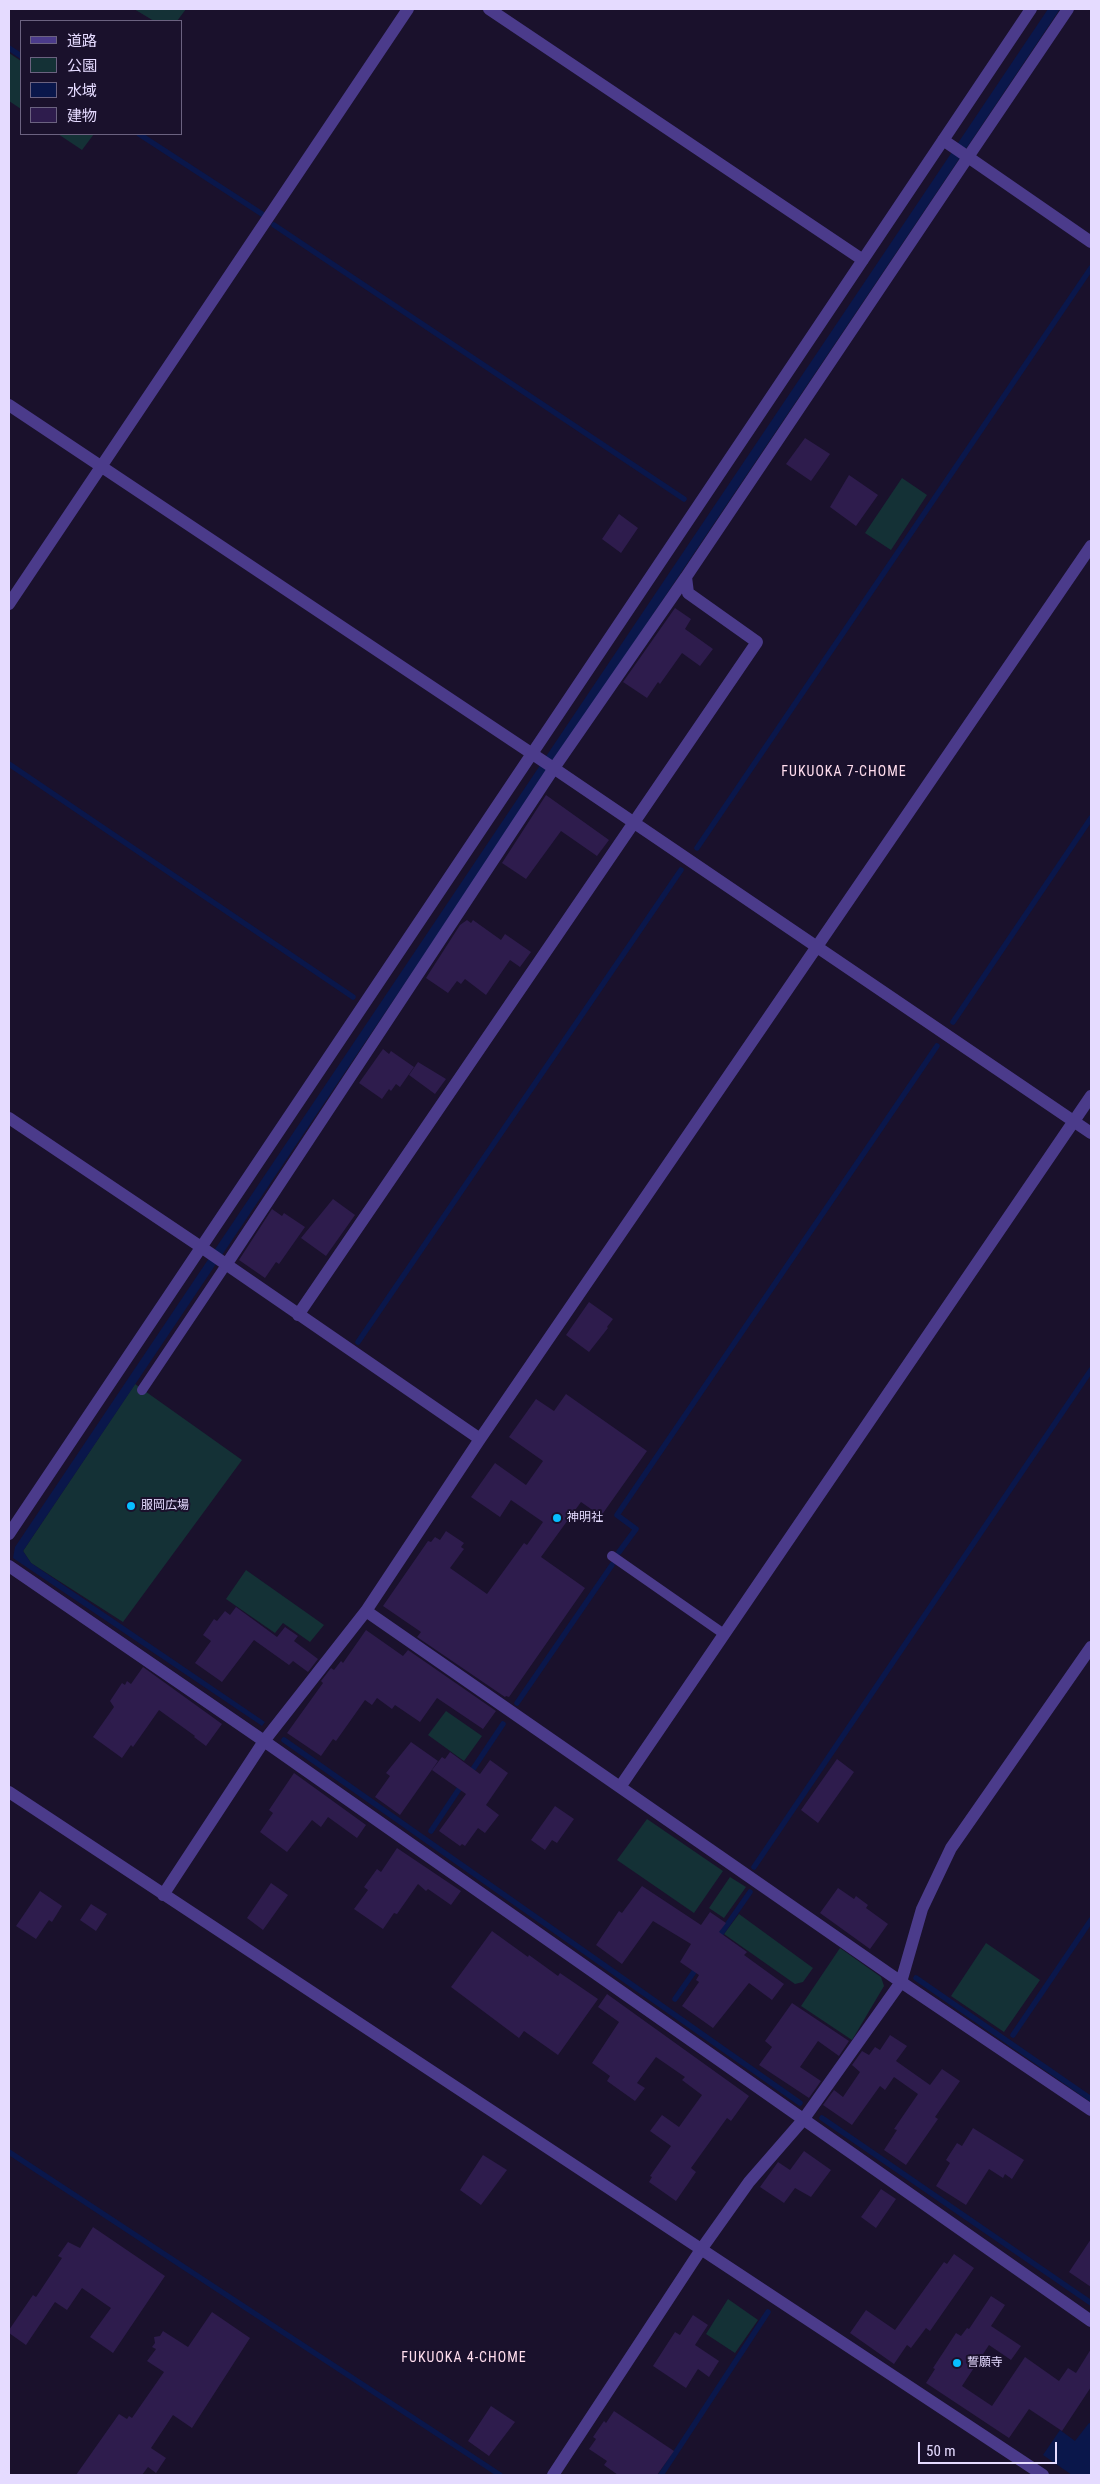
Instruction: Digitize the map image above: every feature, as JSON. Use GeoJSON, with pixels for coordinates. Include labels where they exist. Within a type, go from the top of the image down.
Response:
{"type":"FeatureCollection","features":[{"type":"Feature","properties":{"kind":"street"},"geometry":{"type":"LineString","coordinates":[[9,604],[408,9]]}},
{"type":"Feature","properties":{"kind":"street"},"geometry":{"type":"LineString","coordinates":[[489,9],[863,260]]}},
{"type":"Feature","properties":{"kind":"street"},"geometry":{"type":"LineString","coordinates":[[9,1534],[1031,9]]}},
{"type":"Feature","properties":{"kind":"street"},"geometry":{"type":"LineString","coordinates":[[226,1265],[552,767],[686,577],[1068,9]]}},
{"type":"Feature","properties":{"kind":"street"},"geometry":{"type":"LineString","coordinates":[[943,140],[1091,242]]}},
{"type":"Feature","properties":{"kind":"street"},"geometry":{"type":"LineString","coordinates":[[9,405],[634,822],[1091,1133]]}},
{"type":"Feature","properties":{"kind":"street"},"geometry":{"type":"LineString","coordinates":[[163,1895],[264,1741],[366,1611],[480,1440],[1091,546]]}},
{"type":"Feature","properties":{"kind":"street"},"geometry":{"type":"LineString","coordinates":[[298,1315],[757,642],[688,593],[686,577]]}},
{"type":"Feature","properties":{"kind":"street"},"geometry":{"type":"LineString","coordinates":[[620,1787],[1091,1096]]}},
{"type":"Feature","properties":{"kind":"street"},"geometry":{"type":"LineString","coordinates":[[9,1118],[201,1247],[480,1440]]}},
{"type":"Feature","properties":{"kind":"street"},"geometry":{"type":"LineString","coordinates":[[9,1566],[264,1741],[1091,2321]]}},
{"type":"Feature","properties":{"kind":"street"},"geometry":{"type":"LineString","coordinates":[[366,1611],[901,1982],[1091,2110]]}},
{"type":"Feature","properties":{"kind":"street"},"geometry":{"type":"LineString","coordinates":[[552,2475],[700,2250],[749,2182],[803,2120],[901,1982],[922,1908],[937,1873],[952,1848],[1091,1647]]}},
{"type":"Feature","properties":{"kind":"street"},"geometry":{"type":"LineString","coordinates":[[9,1792],[1043,2475]]}},
{"type":"Feature","properties":{"kind":"lane"},"geometry":{"type":"LineString","coordinates":[[142,1390],[226,1265]]}},
{"type":"Feature","properties":{"kind":"lane"},"geometry":{"type":"LineString","coordinates":[[612,1556],[724,1634]]}},
{"type":"Feature","properties":{"kind":"green space"},"geometry":{"type":"Polygon","coordinates":[[[134,9],[186,9],[178,20],[152,20],[134,9]]]}},
{"type":"Feature","properties":{"kind":"green space"},"geometry":{"type":"Polygon","coordinates":[[[9,53],[20,60],[20,108],[9,101],[9,53]]]}},
{"type":"Feature","properties":{"kind":"green space"},"geometry":{"type":"Polygon","coordinates":[[[60,135],[93,135],[82,150],[60,135]]]}},
{"type":"Feature","properties":{"kind":"green space"},"geometry":{"type":"Polygon","coordinates":[[[902,478],[927,495],[891,550],[865,533],[902,478]]]}},
{"type":"Feature","properties":{"kind":"green space","name":"服岡広場"},"geometry":{"type":"Polygon","coordinates":[[[135,1384],[242,1460],[123,1622],[31,1563],[23,1551],[135,1384]]]}},
{"type":"Feature","properties":{"kind":"green space"},"geometry":{"type":"Polygon","coordinates":[[[246,1570],[324,1625],[310,1642],[283,1623],[275,1633],[226,1599],[246,1570]]]}},
{"type":"Feature","properties":{"kind":"green space"},"geometry":{"type":"Polygon","coordinates":[[[446,1711],[482,1736],[464,1761],[428,1735],[446,1711]]]}},
{"type":"Feature","properties":{"kind":"green space"},"geometry":{"type":"Polygon","coordinates":[[[647,1819],[723,1871],[694,1913],[617,1860],[647,1819]]]}},
{"type":"Feature","properties":{"kind":"green space"},"geometry":{"type":"Polygon","coordinates":[[[730,1877],[746,1887],[724,1918],[709,1908],[730,1877]]]}},
{"type":"Feature","properties":{"kind":"green space"},"geometry":{"type":"Polygon","coordinates":[[[739,1914],[813,1968],[803,1982],[795,1984],[724,1934],[739,1914]]]}},
{"type":"Feature","properties":{"kind":"green space"},"geometry":{"type":"Polygon","coordinates":[[[986,1943],[1040,1980],[1004,2032],[951,1996],[986,1943]]]}},
{"type":"Feature","properties":{"kind":"green space"},"geometry":{"type":"Polygon","coordinates":[[[840,1948],[881,1977],[884,1986],[852,2040],[801,2006],[840,1948]]]}},
{"type":"Feature","properties":{"kind":"green space"},"geometry":{"type":"Polygon","coordinates":[[[728,2299],[758,2320],[735,2353],[706,2334],[728,2299]]]}},
{"type":"Feature","properties":{"kind":"water"},"geometry":{"type":"Polygon","coordinates":[[[1048,9],[1060,9],[23,1551],[31,1563],[265,1722],[262,1726],[13,1558],[15,1547],[1048,9]]]}},
{"type":"Feature","properties":{"kind":"water"},"geometry":{"type":"Polygon","coordinates":[[[1089,2423],[1091,2424],[1091,2475],[1072,2475],[1043,2455],[1060,2430],[1075,2441],[1089,2423]]]}},
{"type":"Feature","properties":{"kind":"building"},"geometry":{"type":"Polygon","coordinates":[[[805,438],[830,454],[811,481],[786,464],[805,438]]]}},
{"type":"Feature","properties":{"kind":"building"},"geometry":{"type":"Polygon","coordinates":[[[849,475],[878,495],[856,526],[830,507],[849,475]]]}},
{"type":"Feature","properties":{"kind":"building"},"geometry":{"type":"Polygon","coordinates":[[[619,514],[638,528],[621,553],[602,539],[619,514]]]}},
{"type":"Feature","properties":{"kind":"building"},"geometry":{"type":"Polygon","coordinates":[[[675,608],[691,619],[685,629],[713,649],[700,666],[682,653],[660,684],[658,682],[647,698],[623,682],[675,608]]]}},
{"type":"Feature","properties":{"kind":"building"},"geometry":{"type":"Polygon","coordinates":[[[546,795],[609,840],[597,856],[561,831],[526,879],[502,863],[546,795]]]}},
{"type":"Feature","properties":{"kind":"building"},"geometry":{"type":"Polygon","coordinates":[[[467,920],[471,923],[473,920],[501,940],[505,934],[531,952],[520,967],[510,960],[486,995],[465,979],[461,984],[457,981],[448,993],[426,978],[460,925],[467,920]]]}},
{"type":"Feature","properties":{"kind":"building"},"geometry":{"type":"Polygon","coordinates":[[[383,1049],[389,1054],[391,1051],[414,1067],[400,1087],[396,1084],[391,1091],[389,1089],[382,1099],[359,1083],[383,1049]]]}},
{"type":"Feature","properties":{"kind":"building"},"geometry":{"type":"Polygon","coordinates":[[[418,1062],[446,1079],[435,1094],[409,1075],[418,1062]]]}},
{"type":"Feature","properties":{"kind":"building"},"geometry":{"type":"Polygon","coordinates":[[[333,1199],[355,1215],[326,1256],[301,1238],[333,1199]]]}},
{"type":"Feature","properties":{"kind":"building"},"geometry":{"type":"Polygon","coordinates":[[[272,1209],[282,1216],[284,1213],[305,1227],[279,1264],[276,1262],[265,1278],[239,1260],[272,1209]]]}},
{"type":"Feature","properties":{"kind":"building"},"geometry":{"type":"Polygon","coordinates":[[[589,1302],[613,1319],[589,1352],[566,1335],[589,1302]]]}},
{"type":"Feature","properties":{"kind":"building"},"geometry":{"type":"Polygon","coordinates":[[[566,1394],[647,1451],[601,1516],[581,1502],[541,1557],[585,1588],[509,1697],[505,1697],[417,1637],[421,1632],[383,1606],[428,1541],[431,1542],[435,1537],[440,1540],[446,1531],[464,1543],[461,1547],[464,1549],[450,1568],[487,1594],[524,1543],[527,1545],[543,1522],[511,1500],[500,1517],[471,1497],[495,1463],[526,1485],[543,1461],[509,1437],[536,1399],[554,1411],[566,1394]]]}},
{"type":"Feature","properties":{"kind":"building"},"geometry":{"type":"Polygon","coordinates":[[[236,1607],[277,1637],[285,1627],[298,1636],[294,1641],[318,1659],[308,1672],[293,1661],[289,1665],[254,1640],[222,1682],[195,1663],[211,1641],[203,1635],[214,1619],[217,1621],[225,1611],[230,1615],[236,1607]]]}},
{"type":"Feature","properties":{"kind":"building"},"geometry":{"type":"Polygon","coordinates":[[[366,1630],[403,1656],[408,1650],[496,1711],[483,1729],[437,1698],[420,1722],[395,1705],[392,1709],[377,1698],[372,1705],[365,1700],[336,1741],[333,1739],[321,1756],[287,1733],[323,1683],[321,1681],[331,1668],[334,1670],[341,1661],[343,1663],[366,1630]]]}},
{"type":"Feature","properties":{"kind":"building"},"geometry":{"type":"Polygon","coordinates":[[[143,1667],[222,1724],[206,1746],[159,1710],[133,1747],[131,1745],[122,1758],[93,1737],[114,1707],[110,1701],[122,1683],[125,1685],[127,1681],[131,1684],[143,1667]]]}},
{"type":"Feature","properties":{"kind":"building"},"geometry":{"type":"Polygon","coordinates":[[[411,1742],[438,1761],[400,1815],[375,1797],[390,1776],[386,1773],[411,1742]]]}},
{"type":"Feature","properties":{"kind":"building"},"geometry":{"type":"Polygon","coordinates":[[[450,1752],[480,1774],[490,1760],[508,1773],[486,1805],[499,1815],[485,1833],[478,1828],[465,1846],[462,1844],[460,1846],[439,1831],[466,1794],[432,1770],[442,1757],[445,1759],[450,1752]]]}},
{"type":"Feature","properties":{"kind":"building"},"geometry":{"type":"Polygon","coordinates":[[[837,1759],[854,1772],[818,1823],[801,1810],[837,1759]]]}},
{"type":"Feature","properties":{"kind":"building"},"geometry":{"type":"Polygon","coordinates":[[[294,1773],[366,1825],[357,1838],[328,1817],[321,1827],[312,1820],[287,1852],[260,1832],[273,1813],[269,1810],[294,1773]]]}},
{"type":"Feature","properties":{"kind":"building"},"geometry":{"type":"Polygon","coordinates":[[[555,1806],[574,1819],[557,1843],[552,1840],[545,1850],[531,1840],[555,1806]]]}},
{"type":"Feature","properties":{"kind":"building"},"geometry":{"type":"Polygon","coordinates":[[[397,1848],[461,1891],[451,1905],[428,1889],[426,1891],[418,1884],[397,1914],[394,1913],[383,1929],[354,1909],[368,1890],[364,1887],[377,1869],[381,1872],[397,1848]]]}},
{"type":"Feature","properties":{"kind":"building"},"geometry":{"type":"Polygon","coordinates":[[[271,1883],[288,1895],[263,1930],[247,1918],[271,1883]]]}},
{"type":"Feature","properties":{"kind":"building"},"geometry":{"type":"Polygon","coordinates":[[[642,1886],[701,1925],[710,1912],[726,1923],[719,1932],[747,1952],[744,1955],[784,1984],[772,2000],[749,1983],[713,2028],[682,2006],[699,1982],[696,1980],[699,1975],[680,1962],[691,1944],[653,1921],[622,1964],[596,1945],[619,1911],[622,1913],[642,1886]]]}},
{"type":"Feature","properties":{"kind":"building"},"geometry":{"type":"Polygon","coordinates":[[[838,1888],[854,1899],[856,1896],[868,1905],[866,1908],[888,1924],[870,1949],[820,1913],[838,1888]]]}},
{"type":"Feature","properties":{"kind":"building"},"geometry":{"type":"Polygon","coordinates":[[[40,1891],[62,1906],[52,1922],[49,1920],[36,1939],[16,1926],[40,1891]]]}},
{"type":"Feature","properties":{"kind":"building"},"geometry":{"type":"Polygon","coordinates":[[[91,1904],[107,1914],[96,1931],[80,1920],[91,1904]]]}},
{"type":"Feature","properties":{"kind":"building"},"geometry":{"type":"Polygon","coordinates":[[[492,1931],[528,1957],[529,1955],[558,1976],[560,1973],[598,1999],[558,2055],[524,2031],[519,2038],[451,1987],[492,1931]]]}},
{"type":"Feature","properties":{"kind":"building"},"geometry":{"type":"Polygon","coordinates":[[[607,1994],[749,2096],[731,2121],[727,2118],[691,2168],[696,2172],[676,2201],[649,2182],[652,2177],[650,2176],[671,2146],[650,2131],[662,2115],[679,2127],[702,2095],[682,2080],[685,2077],[656,2057],[637,2083],[645,2088],[635,2101],[607,2081],[610,2076],[592,2063],[619,2022],[598,2007],[607,1994]]]}},
{"type":"Feature","properties":{"kind":"building"},"geometry":{"type":"Polygon","coordinates":[[[792,2003],[849,2041],[839,2056],[818,2041],[800,2067],[821,2081],[809,2098],[759,2065],[772,2047],[765,2041],[792,2003]]]}},
{"type":"Feature","properties":{"kind":"building"},"geometry":{"type":"Polygon","coordinates":[[[890,2035],[907,2046],[896,2061],[930,2085],[942,2069],[960,2081],[935,2117],[938,2119],[906,2165],[884,2150],[897,2130],[894,2129],[918,2094],[894,2077],[885,2090],[880,2086],[852,2125],[823,2105],[834,2090],[843,2097],[860,2072],[852,2065],[862,2051],[869,2055],[875,2047],[880,2050],[890,2035]]]}},
{"type":"Feature","properties":{"kind":"building"},"geometry":{"type":"Polygon","coordinates":[[[973,2128],[1024,2160],[1012,2179],[1005,2174],[1003,2178],[989,2169],[966,2205],[936,2186],[950,2163],[946,2160],[957,2143],[962,2146],[973,2128]]]}},
{"type":"Feature","properties":{"kind":"building"},"geometry":{"type":"Polygon","coordinates":[[[804,2151],[831,2170],[811,2197],[795,2188],[784,2203],[760,2187],[778,2162],[790,2170],[804,2151]]]}},
{"type":"Feature","properties":{"kind":"building"},"geometry":{"type":"Polygon","coordinates":[[[483,2155],[507,2170],[481,2205],[460,2190],[483,2155]]]}},
{"type":"Feature","properties":{"kind":"building"},"geometry":{"type":"Polygon","coordinates":[[[881,2189],[896,2199],[876,2228],[861,2217],[881,2189]]]}},
{"type":"Feature","properties":{"kind":"building"},"geometry":{"type":"Polygon","coordinates":[[[93,2227],[165,2276],[113,2353],[90,2337],[111,2308],[82,2288],[67,2310],[55,2302],[26,2345],[9,2333],[9,2330],[33,2295],[36,2297],[62,2258],[58,2256],[68,2242],[80,2248],[93,2227]]]}},
{"type":"Feature","properties":{"kind":"building"},"geometry":{"type":"Polygon","coordinates":[[[1091,2239],[1091,2287],[1069,2272],[1091,2239]]]}},
{"type":"Feature","properties":{"kind":"building"},"geometry":{"type":"Polygon","coordinates":[[[954,2254],[974,2268],[930,2331],[926,2328],[911,2348],[907,2345],[894,2364],[850,2333],[866,2310],[895,2330],[944,2262],[947,2264],[954,2254]]]}},
{"type":"Feature","properties":{"kind":"building"},"geometry":{"type":"Polygon","coordinates":[[[991,2296],[1005,2305],[991,2326],[1021,2346],[1011,2360],[989,2345],[962,2386],[992,2406],[1025,2357],[1059,2381],[1068,2368],[1076,2373],[1091,2349],[1091,2387],[1062,2431],[1029,2409],[1009,2438],[926,2383],[935,2369],[933,2368],[956,2333],[961,2336],[967,2328],[969,2329],[991,2296]]]}},
{"type":"Feature","properties":{"kind":"building"},"geometry":{"type":"Polygon","coordinates":[[[212,2312],[250,2338],[192,2428],[173,2415],[151,2448],[166,2458],[156,2473],[148,2467],[142,2475],[76,2475],[119,2414],[127,2419],[129,2416],[132,2418],[164,2372],[147,2361],[156,2349],[152,2347],[155,2343],[154,2337],[160,2336],[163,2331],[188,2347],[212,2312]]]}},
{"type":"Feature","properties":{"kind":"building"},"geometry":{"type":"Polygon","coordinates":[[[693,2315],[708,2325],[695,2345],[719,2361],[709,2377],[698,2369],[686,2388],[653,2366],[675,2332],[680,2335],[693,2315]]]}},
{"type":"Feature","properties":{"kind":"building"},"geometry":{"type":"Polygon","coordinates":[[[491,2406],[515,2422],[489,2456],[468,2441],[491,2406]]]}},
{"type":"Feature","properties":{"kind":"building"},"geometry":{"type":"Polygon","coordinates":[[[614,2411],[674,2451],[657,2475],[618,2475],[604,2465],[607,2461],[589,2449],[596,2439],[593,2437],[614,2411]]]}},
{"type":"Feature","properties":{"kind":"waterway"},"geometry":{"type":"LineString","coordinates":[[9,48],[20,55]]}},
{"type":"Feature","properties":{"kind":"waterway"},"geometry":{"type":"LineString","coordinates":[[141,135],[262,214]]}},
{"type":"Feature","properties":{"kind":"waterway"},"geometry":{"type":"LineString","coordinates":[[274,225],[684,499]]}},
{"type":"Feature","properties":{"kind":"waterway"},"geometry":{"type":"LineString","coordinates":[[697,848],[1091,268]]}},
{"type":"Feature","properties":{"kind":"waterway"},"geometry":{"type":"LineString","coordinates":[[9,764],[353,997]]}},
{"type":"Feature","properties":{"kind":"waterway"},"geometry":{"type":"LineString","coordinates":[[953,1022],[1091,818]]}},
{"type":"Feature","properties":{"kind":"waterway"},"geometry":{"type":"LineString","coordinates":[[358,1342],[681,870]]}},
{"type":"Feature","properties":{"kind":"waterway"},"geometry":{"type":"LineString","coordinates":[[619,1552],[636,1529],[617,1515],[937,1046]]}},
{"type":"Feature","properties":{"kind":"waterway"},"geometry":{"type":"LineString","coordinates":[[754,1867],[1091,1370]]}},
{"type":"Feature","properties":{"kind":"waterway"},"geometry":{"type":"LineString","coordinates":[[517,1703],[612,1565]]}},
{"type":"Feature","properties":{"kind":"waterway"},"geometry":{"type":"LineString","coordinates":[[469,1775],[503,1724]]}},
{"type":"Feature","properties":{"kind":"waterway"},"geometry":{"type":"LineString","coordinates":[[284,1740],[800,2103]]}},
{"type":"Feature","properties":{"kind":"waterway"},"geometry":{"type":"LineString","coordinates":[[431,1831],[463,1783]]}},
{"type":"Feature","properties":{"kind":"waterway"},"geometry":{"type":"LineString","coordinates":[[718,1938],[750,1892]]}},
{"type":"Feature","properties":{"kind":"waterway"},"geometry":{"type":"LineString","coordinates":[[1013,2035],[1091,1920]]}},
{"type":"Feature","properties":{"kind":"waterway"},"geometry":{"type":"LineString","coordinates":[[675,1999],[698,1966]]}},
{"type":"Feature","properties":{"kind":"waterway"},"geometry":{"type":"LineString","coordinates":[[916,1978],[1091,2099]]}},
{"type":"Feature","properties":{"kind":"waterway"},"geometry":{"type":"LineString","coordinates":[[822,2118],[1091,2303]]}},
{"type":"Feature","properties":{"kind":"waterway"},"geometry":{"type":"LineString","coordinates":[[9,2152],[500,2475]]}},
{"type":"Feature","properties":{"kind":"waterway"},"geometry":{"type":"LineString","coordinates":[[661,2475],[768,2312]]}},
{"type":"Feature","properties":{"kind":"place","name":"服岡広場"},"geometry":{"type":"Point","coordinates":[131,1506]}},
{"type":"Feature","properties":{"kind":"place","name":"神明社"},"geometry":{"type":"Point","coordinates":[557,1518]}},
{"type":"Feature","properties":{"kind":"place","name":"誓願寺"},"geometry":{"type":"Point","coordinates":[957,2363]}},
{"type":"Feature","properties":{"kind":"district","name":"FUKUOKA 7-CHOME"},"geometry":{"type":"Point","coordinates":[844,772]}},
{"type":"Feature","properties":{"kind":"district","name":"FUKUOKA 4-CHOME"},"geometry":{"type":"Point","coordinates":[464,2358]}}]}
